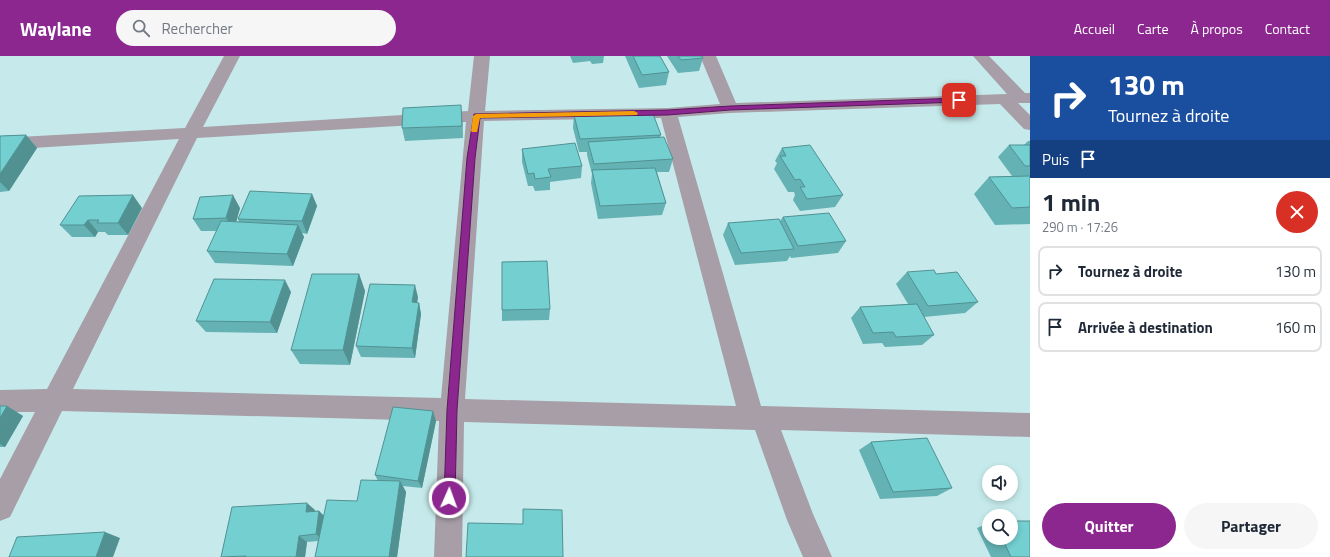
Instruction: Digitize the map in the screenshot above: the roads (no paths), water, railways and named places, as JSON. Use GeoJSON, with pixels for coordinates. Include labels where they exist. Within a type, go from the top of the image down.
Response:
{"type":"FeatureCollection","features":[{"type":"Feature","properties":{"kind":"street"},"geometry":{"type":"LineString","coordinates":[[0,507],[191,132],[232,56]]}},
{"type":"Feature","properties":{"kind":"street"},"geometry":{"type":"LineString","coordinates":[[448,557],[452,410],[471,158],[482,56]]}},
{"type":"Feature","properties":{"kind":"street"},"geometry":{"type":"LineString","coordinates":[[708,56],[730,108]]}},
{"type":"Feature","properties":{"kind":"street"},"geometry":{"type":"LineString","coordinates":[[981,56],[1018,98],[1030,125]]}},
{"type":"Feature","properties":{"kind":"street"},"geometry":{"type":"LineString","coordinates":[[0,144],[476,116],[668,113],[730,108],[1018,98]]}},
{"type":"Feature","properties":{"kind":"street"},"geometry":{"type":"LineString","coordinates":[[668,113],[758,419],[818,557]]}},
{"type":"Feature","properties":{"kind":"street"},"geometry":{"type":"LineString","coordinates":[[0,400],[55,400],[1030,425]]}}]}
